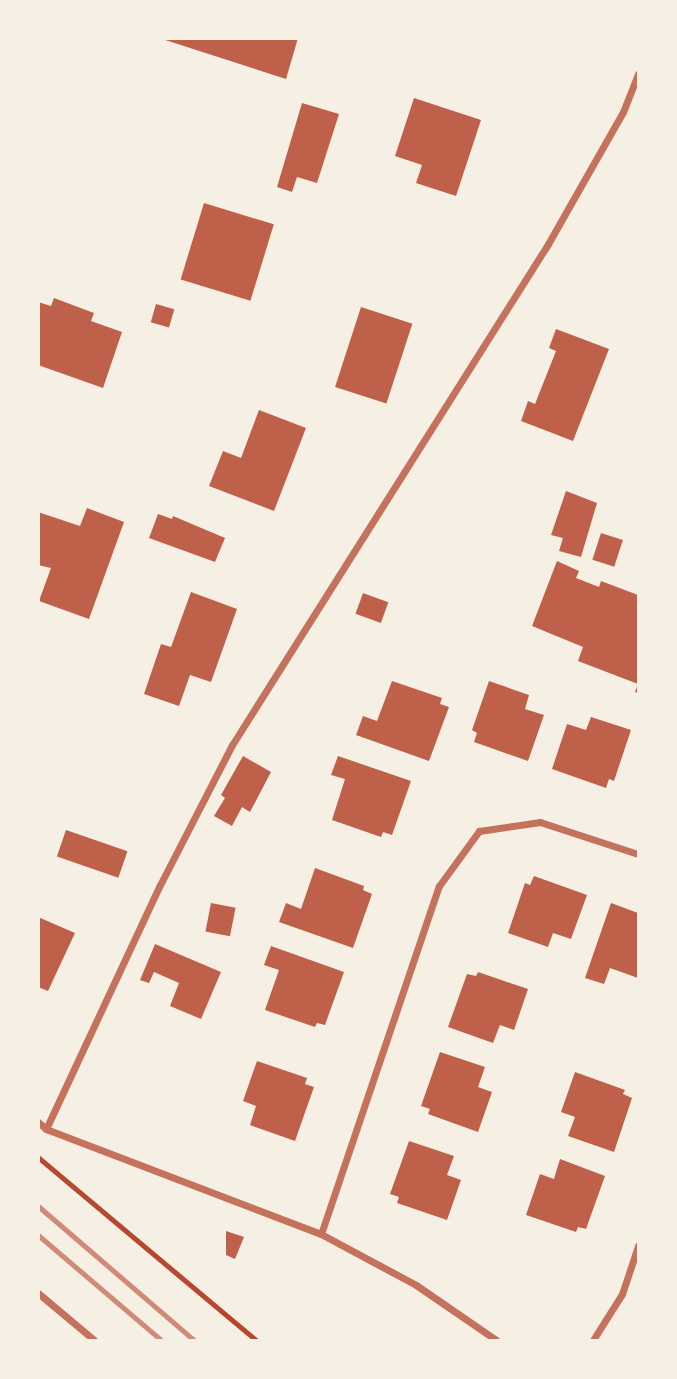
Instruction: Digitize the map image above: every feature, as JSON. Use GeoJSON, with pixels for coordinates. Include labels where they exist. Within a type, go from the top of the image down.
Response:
{"type":"FeatureCollection","features":[{"type":"Feature","properties":{"kind":"street"},"geometry":{"type":"LineString","coordinates":[[46,1129],[160,885],[232,745],[548,244],[623,112],[639,74]]}},
{"type":"Feature","properties":{"kind":"street"},"geometry":{"type":"LineString","coordinates":[[321,1234],[439,886],[479,831],[540,822],[639,854]]}},
{"type":"Feature","properties":{"kind":"street"},"geometry":{"type":"LineString","coordinates":[[38,1122],[46,1129],[321,1234],[416,1285],[496,1340]]}},
{"type":"Feature","properties":{"kind":"street"},"geometry":{"type":"LineString","coordinates":[[593,1340],[622,1294],[639,1246]]}},
{"type":"Feature","properties":{"kind":"street"},"geometry":{"type":"LineString","coordinates":[[38,1293],[94,1340]]}},
{"type":"Feature","properties":{"kind":"path"},"geometry":{"type":"LineString","coordinates":[[38,1157],[256,1340]]}},
{"type":"Feature","properties":{"kind":"building"},"geometry":{"type":"Polygon","coordinates":[[[159,38],[298,38],[286,79],[159,38]]]}},
{"type":"Feature","properties":{"kind":"building"},"geometry":{"type":"Polygon","coordinates":[[[414,98],[481,120],[456,196],[416,183],[422,165],[395,156],[414,98]]]}},
{"type":"Feature","properties":{"kind":"building"},"geometry":{"type":"Polygon","coordinates":[[[302,103],[339,114],[317,183],[297,177],[292,192],[277,187],[302,103]]]}},
{"type":"Feature","properties":{"kind":"building"},"geometry":{"type":"Polygon","coordinates":[[[204,203],[274,224],[250,301],[181,280],[204,203]]]}},
{"type":"Feature","properties":{"kind":"building"},"geometry":{"type":"Polygon","coordinates":[[[54,298],[94,313],[91,321],[122,332],[103,388],[38,365],[38,302],[51,306],[54,298]]]}},
{"type":"Feature","properties":{"kind":"building"},"geometry":{"type":"Polygon","coordinates":[[[156,304],[174,309],[169,328],[151,322],[156,304]]]}},
{"type":"Feature","properties":{"kind":"building"},"geometry":{"type":"Polygon","coordinates":[[[361,307],[412,324],[386,404],[335,387],[361,307]]]}},
{"type":"Feature","properties":{"kind":"building"},"geometry":{"type":"Polygon","coordinates":[[[556,329],[609,349],[573,441],[521,421],[528,401],[535,404],[556,351],[549,348],[556,329]]]}},
{"type":"Feature","properties":{"kind":"building"},"geometry":{"type":"Polygon","coordinates":[[[259,410],[306,428],[274,511],[209,486],[223,451],[241,458],[259,410]]]}},
{"type":"Feature","properties":{"kind":"building"},"geometry":{"type":"Polygon","coordinates":[[[566,491],[597,503],[581,557],[559,551],[563,538],[551,535],[566,491]]]}},
{"type":"Feature","properties":{"kind":"building"},"geometry":{"type":"Polygon","coordinates":[[[87,508],[124,522],[89,619],[39,601],[51,568],[38,565],[38,512],[80,526],[87,508]]]}},
{"type":"Feature","properties":{"kind":"building"},"geometry":{"type":"Polygon","coordinates":[[[158,514],[172,519],[173,516],[225,538],[215,562],[149,538],[158,514]]]}},
{"type":"Feature","properties":{"kind":"building"},"geometry":{"type":"Polygon","coordinates":[[[601,533],[623,540],[614,567],[592,560],[601,533]]]}},
{"type":"Feature","properties":{"kind":"building"},"geometry":{"type":"Polygon","coordinates":[[[557,561],[579,571],[576,578],[599,587],[601,581],[638,595],[638,684],[578,661],[583,647],[532,626],[557,561]]]}},
{"type":"Feature","properties":{"kind":"building"},"geometry":{"type":"Polygon","coordinates":[[[191,592],[237,609],[211,682],[190,675],[179,706],[144,694],[161,644],[171,647],[191,592]]]}},
{"type":"Feature","properties":{"kind":"building"},"geometry":{"type":"Polygon","coordinates":[[[363,593],[388,602],[381,623],[355,614],[363,593]]]}},
{"type":"Feature","properties":{"kind":"building"},"geometry":{"type":"Polygon","coordinates":[[[392,681],[442,698],[440,704],[449,707],[429,761],[356,735],[363,716],[377,721],[392,681]]]}},
{"type":"Feature","properties":{"kind":"building"},"geometry":{"type":"Polygon","coordinates":[[[489,681],[529,695],[525,709],[544,715],[528,761],[474,742],[477,733],[472,730],[489,681]]]}},
{"type":"Feature","properties":{"kind":"building"},"geometry":{"type":"Polygon","coordinates":[[[591,717],[631,730],[614,781],[609,779],[606,788],[552,769],[567,724],[586,730],[591,717]]]}},
{"type":"Feature","properties":{"kind":"building"},"geometry":{"type":"Polygon","coordinates":[[[243,756],[271,772],[250,812],[242,807],[232,826],[214,816],[225,798],[221,795],[243,756]]]}},
{"type":"Feature","properties":{"kind":"building"},"geometry":{"type":"Polygon","coordinates":[[[338,756],[411,781],[392,835],[383,832],[381,837],[332,820],[345,779],[331,775],[338,756]]]}},
{"type":"Feature","properties":{"kind":"building"},"geometry":{"type":"Polygon","coordinates":[[[66,830],[127,851],[118,878],[57,856],[66,830]]]}},
{"type":"Feature","properties":{"kind":"building"},"geometry":{"type":"Polygon","coordinates":[[[315,868],[364,886],[363,890],[372,894],[353,948],[279,922],[286,903],[301,909],[315,868]]]}},
{"type":"Feature","properties":{"kind":"building"},"geometry":{"type":"Polygon","coordinates":[[[534,876],[587,895],[571,939],[553,933],[548,947],[508,933],[525,883],[530,885],[534,876]]]}},
{"type":"Feature","properties":{"kind":"building"},"geometry":{"type":"Polygon","coordinates":[[[211,903],[236,908],[230,936],[205,931],[211,903]]]}},
{"type":"Feature","properties":{"kind":"building"},"geometry":{"type":"Polygon","coordinates":[[[611,903],[638,913],[638,978],[610,968],[604,984],[585,978],[611,903]]]}},
{"type":"Feature","properties":{"kind":"building"},"geometry":{"type":"Polygon","coordinates":[[[38,917],[75,933],[48,991],[38,987],[38,917]]]}},
{"type":"Feature","properties":{"kind":"building"},"geometry":{"type":"Polygon","coordinates":[[[155,944],[221,972],[201,1019],[170,1006],[179,983],[154,972],[149,983],[140,980],[155,944]]]}},
{"type":"Feature","properties":{"kind":"building"},"geometry":{"type":"Polygon","coordinates":[[[271,946],[344,972],[325,1025],[317,1023],[315,1027],[265,1010],[279,970],[264,965],[271,946]]]}},
{"type":"Feature","properties":{"kind":"building"},"geometry":{"type":"Polygon","coordinates":[[[478,972],[528,989],[514,1030],[500,1025],[493,1043],[448,1027],[467,974],[476,976],[478,972]]]}},
{"type":"Feature","properties":{"kind":"building"},"geometry":{"type":"Polygon","coordinates":[[[440,1052],[485,1067],[478,1087],[492,1092],[478,1132],[428,1114],[430,1109],[421,1106],[440,1052]]]}},
{"type":"Feature","properties":{"kind":"building"},"geometry":{"type":"Polygon","coordinates":[[[257,1061],[307,1078],[305,1084],[314,1087],[295,1141],[250,1125],[256,1106],[243,1101],[257,1061]]]}},
{"type":"Feature","properties":{"kind":"building"},"geometry":{"type":"Polygon","coordinates":[[[575,1072],[625,1090],[623,1094],[632,1098],[614,1152],[568,1136],[575,1117],[561,1112],[575,1072]]]}},
{"type":"Feature","properties":{"kind":"building"},"geometry":{"type":"Polygon","coordinates":[[[409,1141],[454,1156],[447,1175],[461,1180],[447,1220],[397,1203],[399,1197],[390,1194],[409,1141]]]}},
{"type":"Feature","properties":{"kind":"building"},"geometry":{"type":"Polygon","coordinates":[[[560,1159],[605,1176],[586,1229],[578,1227],[576,1232],[526,1215],[540,1174],[554,1179],[560,1159]]]}},
{"type":"Feature","properties":{"kind":"building"},"geometry":{"type":"Polygon","coordinates":[[[226,1231],[244,1237],[235,1259],[226,1255],[226,1231]]]}},
{"type":"Feature","properties":{"kind":"railway"},"geometry":{"type":"LineString","coordinates":[[38,1206],[194,1340]]}},
{"type":"Feature","properties":{"kind":"railway"},"geometry":{"type":"LineString","coordinates":[[38,1235],[161,1340]]}}]}
